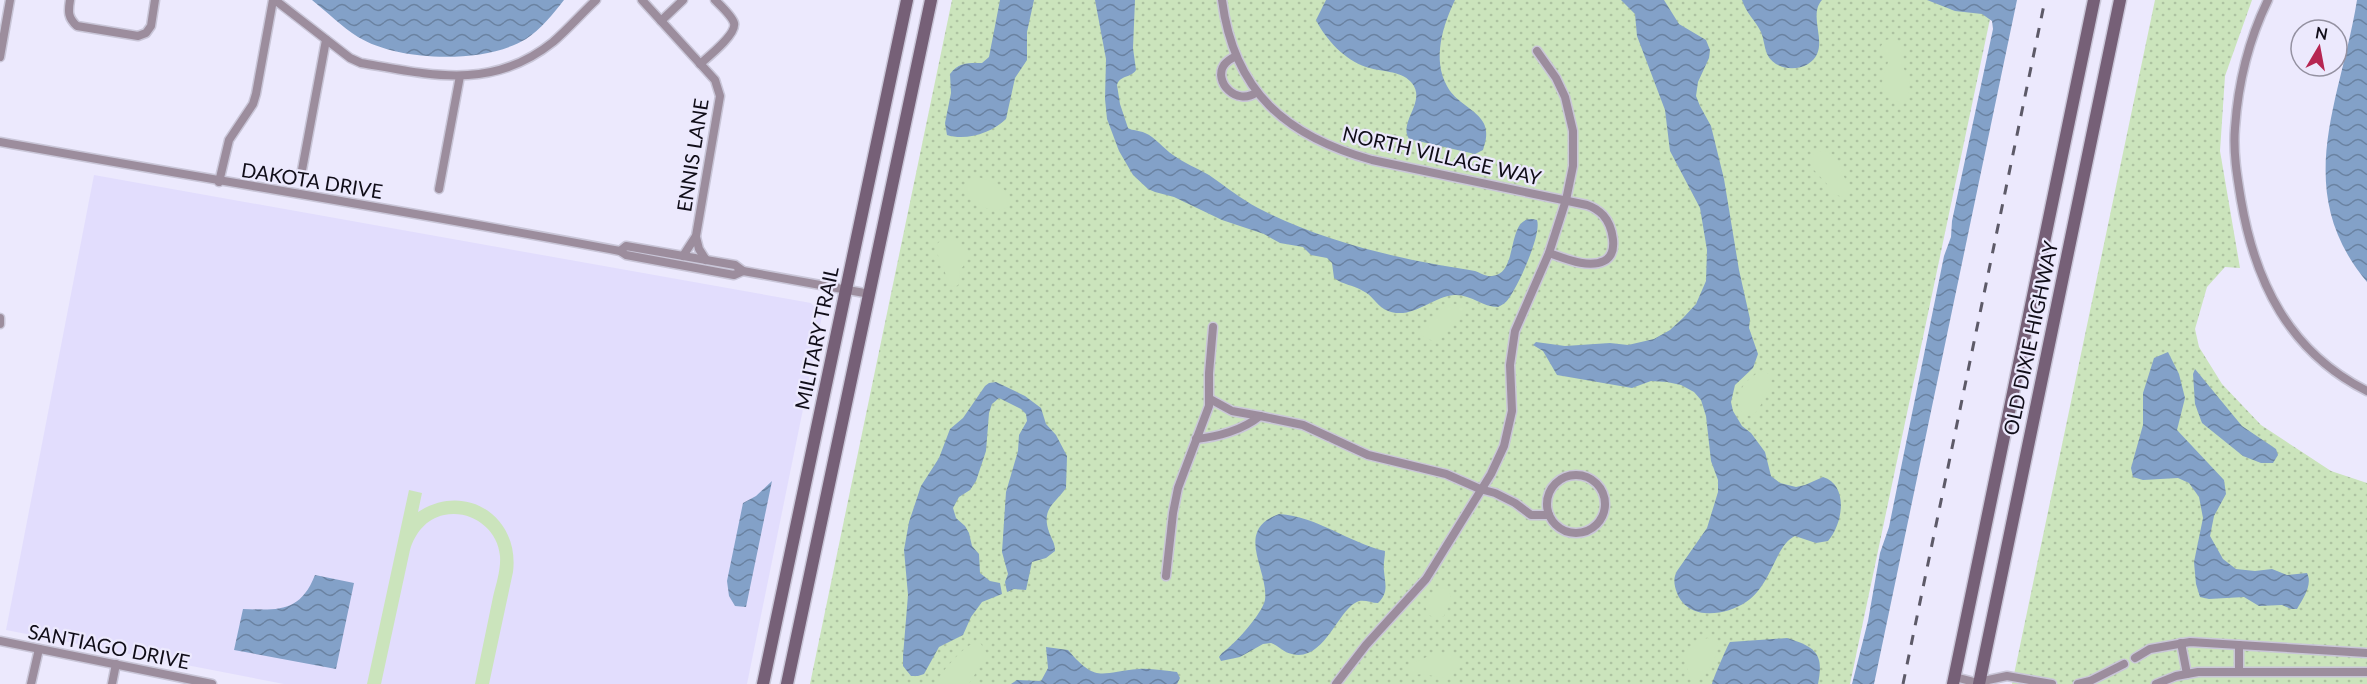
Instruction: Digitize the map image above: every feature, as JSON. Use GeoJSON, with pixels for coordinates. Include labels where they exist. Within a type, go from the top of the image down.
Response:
{"type":"FeatureCollection","features":[{"type":"Feature","properties":{"kind":"main road","name":"MILITARY TRAIL"},"geometry":{"type":"LineString","coordinates":[[763,684],[907,0]]}},
{"type":"Feature","properties":{"kind":"main road"},"geometry":{"type":"LineString","coordinates":[[787,684],[931,0]]}},
{"type":"Feature","properties":{"kind":"main road","name":"OLD DIXIE HIGHWAY"},"geometry":{"type":"LineString","coordinates":[[1954,680],[2094,0]]}},
{"type":"Feature","properties":{"kind":"main road","name":"OLD DIXIE HIGHWAY"},"geometry":{"type":"LineString","coordinates":[[1980,683],[2120,0]]}},
{"type":"Feature","properties":{"kind":"street"},"geometry":{"type":"LineString","coordinates":[[0,57],[10,0]]}},
{"type":"Feature","properties":{"kind":"street"},"geometry":{"type":"LineString","coordinates":[[70,0],[68,13],[77,26],[138,36],[146,33],[151,26],[155,0]]}},
{"type":"Feature","properties":{"kind":"street"},"geometry":{"type":"LineString","coordinates":[[219,182],[229,140],[253,104],[274,0],[350,58],[361,63],[440,76],[460,76],[505,70],[531,57],[554,41],[596,0]]}},
{"type":"Feature","properties":{"kind":"street","name":"ENNIS LANE"},"geometry":{"type":"LineString","coordinates":[[642,0],[715,80],[720,96],[696,236],[705,260]]}},
{"type":"Feature","properties":{"kind":"street"},"geometry":{"type":"LineString","coordinates":[[661,21],[683,0]]}},
{"type":"Feature","properties":{"kind":"street"},"geometry":{"type":"LineString","coordinates":[[700,64],[732,34],[734,27],[734,22],[716,0]]}},
{"type":"Feature","properties":{"kind":"street","name":"NORTH VILLAGE WAY"},"geometry":{"type":"LineString","coordinates":[[1222,0],[1225,21],[1236,56],[1257,92],[1284,120],[1302,133],[1345,153],[1372,160],[1566,200]]}},
{"type":"Feature","properties":{"kind":"street"},"geometry":{"type":"LineString","coordinates":[[2268,0],[2250,45],[2235,129],[2238,180],[2247,234],[2258,270],[2269,293],[2292,329],[2328,365],[2367,391]]}},
{"type":"Feature","properties":{"kind":"street"},"geometry":{"type":"LineString","coordinates":[[302,170],[326,39]]}},
{"type":"Feature","properties":{"kind":"street"},"geometry":{"type":"LineString","coordinates":[[1336,684],[1366,645],[1426,579],[1491,474],[1509,429],[1512,411],[1510,365],[1512,342],[1522,312],[1549,253],[1566,200],[1574,159],[1570,117],[1556,78],[1537,51]]}},
{"type":"Feature","properties":{"kind":"street"},"geometry":{"type":"LineString","coordinates":[[1236,56],[1225,63],[1222,70],[1224,83],[1232,94],[1238,97],[1245,98],[1257,92]]}},
{"type":"Feature","properties":{"kind":"street"},"geometry":{"type":"LineString","coordinates":[[439,189],[460,76]]}},
{"type":"Feature","properties":{"kind":"street","name":"DAKOTA DRIVE"},"geometry":{"type":"LineString","coordinates":[[0,145],[449,218],[734,275],[744,271]]}},
{"type":"Feature","properties":{"kind":"street"},"geometry":{"type":"LineString","coordinates":[[1549,253],[1570,260],[1596,263],[1609,257],[1612,251],[1611,232],[1603,215],[1593,207],[1566,200]]}},
{"type":"Feature","properties":{"kind":"street","name":"ENNIS LANE"},"geometry":{"type":"LineString","coordinates":[[683,256],[696,236]]}},
{"type":"Feature","properties":{"kind":"street","name":"DAKOTA DRIVE"},"geometry":{"type":"LineString","coordinates":[[620,251],[627,246],[735,266],[744,271],[870,294]]}},
{"type":"Feature","properties":{"kind":"street"},"geometry":{"type":"LineString","coordinates":[[0,318],[0,324]]}},
{"type":"Feature","properties":{"kind":"street"},"geometry":{"type":"LineString","coordinates":[[1166,576],[1178,488],[1210,399],[1209,373],[1213,327]]}},
{"type":"Feature","properties":{"kind":"street"},"geometry":{"type":"LineString","coordinates":[[1210,399],[1232,411],[1303,425],[1368,455],[1446,474],[1495,493],[1515,503],[1531,515],[1549,515]]}},
{"type":"Feature","properties":{"kind":"street"},"geometry":{"type":"LineString","coordinates":[[1196,440],[1227,433],[1260,416]]}},
{"type":"Feature","properties":{"kind":"street"},"geometry":{"type":"LineString","coordinates":[[1576,475],[1587,477],[1597,483],[1603,493],[1606,504],[1603,515],[1597,525],[1587,531],[1576,533],[1565,531],[1555,525],[1549,515],[1546,504],[1549,493],[1555,483],[1565,477],[1576,475]]}},
{"type":"Feature","properties":{"kind":"street","name":"SANTIAGO DRIVE"},"geometry":{"type":"LineString","coordinates":[[0,641],[212,684]]}},
{"type":"Feature","properties":{"kind":"street"},"geometry":{"type":"LineString","coordinates":[[2181,643],[2187,674]]}},
{"type":"Feature","properties":{"kind":"street"},"geometry":{"type":"LineString","coordinates":[[2135,658],[2150,649],[2181,643],[2367,653]]}},
{"type":"Feature","properties":{"kind":"street"},"geometry":{"type":"LineString","coordinates":[[2239,645],[2239,671]]}},
{"type":"Feature","properties":{"kind":"street"},"geometry":{"type":"LineString","coordinates":[[32,684],[39,649]]}},
{"type":"Feature","properties":{"kind":"street"},"geometry":{"type":"LineString","coordinates":[[112,684],[116,664]]}},
{"type":"Feature","properties":{"kind":"street"},"geometry":{"type":"LineString","coordinates":[[2078,684],[2091,682],[2124,664]]}},
{"type":"Feature","properties":{"kind":"street"},"geometry":{"type":"LineString","coordinates":[[2156,684],[2187,674],[2239,671],[2367,672]]}},
{"type":"Feature","properties":{"kind":"street"},"geometry":{"type":"LineString","coordinates":[[1954,680],[1980,683],[2007,676],[2052,684]]}},
{"type":"Feature","properties":{"kind":"shaded area"},"geometry":{"type":"Polygon","coordinates":[[[94,175],[811,303],[822,316],[747,684],[284,684],[6,630],[94,175]]]}},
{"type":"Feature","properties":{"kind":"green space"},"geometry":{"type":"Polygon","coordinates":[[[952,0],[1994,0],[1850,684],[810,684],[952,0]]]}},
{"type":"Feature","properties":{"kind":"green space"},"geometry":{"type":"Polygon","coordinates":[[[2155,0],[2252,0],[2225,76],[2220,151],[2240,268],[2225,267],[2207,287],[2195,329],[2199,347],[2222,384],[2261,425],[2331,471],[2367,483],[2367,684],[2012,684],[2155,0]]]}},
{"type":"Feature","properties":{"kind":"green space"},"geometry":{"type":"Polygon","coordinates":[[[1891,39],[1902,44],[1902,65],[1910,81],[1908,95],[1899,102],[1887,97],[1883,88],[1888,62],[1881,46],[1885,40],[1891,39]]]}},
{"type":"Feature","properties":{"kind":"green space"},"geometry":{"type":"Polygon","coordinates":[[[1823,150],[1834,155],[1847,183],[1847,193],[1843,197],[1833,194],[1813,169],[1813,155],[1823,150]]]}},
{"type":"Feature","properties":{"kind":"green space"},"geometry":{"type":"Polygon","coordinates":[[[974,177],[990,181],[1001,187],[1011,199],[1009,206],[992,210],[976,202],[967,193],[967,183],[974,177]]]}},
{"type":"Feature","properties":{"kind":"green space"},"geometry":{"type":"Polygon","coordinates":[[[942,239],[952,241],[965,254],[965,263],[960,271],[958,285],[955,287],[948,285],[943,264],[936,252],[936,245],[942,239]]]}},
{"type":"Feature","properties":{"kind":"green space"},"geometry":{"type":"Polygon","coordinates":[[[1457,304],[1463,307],[1463,315],[1442,338],[1435,342],[1422,336],[1420,329],[1424,324],[1442,308],[1457,304]]]}},
{"type":"Feature","properties":{"kind":"green space"},"geometry":{"type":"Polygon","coordinates":[[[1762,371],[1769,374],[1770,386],[1758,410],[1745,416],[1740,410],[1738,397],[1745,384],[1762,371]]]}},
{"type":"Feature","properties":{"kind":"green space"},"geometry":{"type":"Polygon","coordinates":[[[409,490],[422,493],[418,512],[436,503],[454,500],[471,503],[486,509],[498,520],[508,535],[513,552],[513,572],[489,684],[475,684],[499,572],[498,546],[489,530],[481,523],[464,515],[454,514],[438,517],[427,523],[415,538],[410,550],[381,684],[367,684],[409,490]]]}},
{"type":"Feature","properties":{"kind":"green space"},"geometry":{"type":"Polygon","coordinates":[[[1441,587],[1449,589],[1451,598],[1444,616],[1435,619],[1428,614],[1425,605],[1434,592],[1441,587]]]}},
{"type":"Feature","properties":{"kind":"green space"},"geometry":{"type":"Polygon","coordinates":[[[1708,638],[1717,642],[1714,660],[1702,675],[1691,678],[1686,665],[1687,650],[1695,641],[1708,638]]]}},
{"type":"Feature","properties":{"kind":"green space"},"geometry":{"type":"Polygon","coordinates":[[[977,642],[986,652],[971,681],[968,684],[942,684],[940,676],[947,667],[962,651],[977,642]]]}},
{"type":"Feature","properties":{"kind":"green space"},"geometry":{"type":"Polygon","coordinates":[[[1433,654],[1452,654],[1458,658],[1458,667],[1444,678],[1423,674],[1412,675],[1410,669],[1414,663],[1433,654]]]}},
{"type":"Feature","properties":{"kind":"water"},"geometry":{"type":"Polygon","coordinates":[[[312,0],[564,0],[536,31],[509,47],[488,53],[442,57],[418,55],[375,45],[352,33],[312,0]]]}},
{"type":"Feature","properties":{"kind":"water"},"geometry":{"type":"Polygon","coordinates":[[[1000,0],[1034,0],[1027,32],[1027,60],[1015,78],[1006,119],[986,132],[962,137],[947,135],[945,123],[951,93],[950,74],[960,65],[982,63],[989,57],[1000,0]]]}},
{"type":"Feature","properties":{"kind":"water"},"geometry":{"type":"Polygon","coordinates":[[[1095,0],[1135,0],[1133,48],[1136,70],[1117,85],[1120,104],[1128,128],[1149,135],[1177,158],[1209,175],[1239,197],[1279,218],[1323,236],[1393,256],[1492,276],[1501,273],[1507,265],[1520,225],[1527,220],[1537,220],[1538,227],[1533,248],[1508,300],[1498,307],[1466,296],[1454,295],[1411,311],[1393,312],[1381,307],[1356,287],[1334,278],[1332,263],[1327,258],[1311,255],[1303,247],[1280,243],[1264,234],[1222,220],[1174,197],[1148,189],[1133,175],[1119,151],[1107,119],[1106,59],[1095,0]]]}},
{"type":"Feature","properties":{"kind":"water"},"geometry":{"type":"Polygon","coordinates":[[[1326,0],[1455,0],[1443,31],[1440,65],[1447,86],[1460,101],[1476,113],[1486,127],[1483,150],[1475,154],[1409,139],[1407,125],[1416,96],[1411,82],[1401,75],[1358,64],[1337,48],[1325,35],[1316,20],[1326,0]]]}},
{"type":"Feature","properties":{"kind":"water"},"geometry":{"type":"Polygon","coordinates":[[[1621,0],[1664,0],[1679,24],[1706,40],[1710,50],[1709,58],[1698,82],[1696,96],[1711,126],[1724,179],[1739,270],[1750,319],[1749,328],[1758,354],[1753,368],[1735,385],[1731,402],[1733,411],[1742,426],[1751,433],[1765,452],[1771,476],[1780,483],[1796,487],[1823,477],[1831,481],[1840,496],[1840,515],[1828,541],[1816,543],[1795,536],[1783,548],[1755,595],[1737,607],[1718,613],[1698,612],[1689,608],[1682,602],[1674,582],[1677,571],[1707,528],[1718,492],[1718,480],[1711,461],[1706,416],[1701,400],[1694,392],[1681,385],[1667,382],[1651,381],[1632,388],[1557,375],[1543,351],[1533,345],[1536,342],[1565,346],[1610,343],[1628,345],[1654,339],[1670,330],[1696,304],[1706,281],[1707,250],[1700,208],[1670,151],[1665,110],[1637,36],[1635,14],[1621,0]]]}},
{"type":"Feature","properties":{"kind":"water"},"geometry":{"type":"Polygon","coordinates":[[[1742,0],[1822,0],[1817,15],[1819,41],[1815,57],[1808,64],[1797,68],[1785,68],[1775,63],[1767,54],[1761,32],[1742,0]]]}},
{"type":"Feature","properties":{"kind":"water"},"geometry":{"type":"Polygon","coordinates":[[[1927,0],[2017,0],[1874,684],[1852,684],[1868,621],[1880,553],[1889,527],[1993,29],[1992,21],[1982,14],[1955,11],[1927,0]]]}},
{"type":"Feature","properties":{"kind":"water"},"geometry":{"type":"Polygon","coordinates":[[[2357,0],[2367,0],[2367,282],[2344,248],[2331,213],[2326,179],[2327,144],[2333,109],[2340,78],[2349,78],[2350,37],[2357,0]]]}},
{"type":"Feature","properties":{"kind":"water"},"geometry":{"type":"Polygon","coordinates":[[[2168,352],[2179,374],[2185,398],[2177,430],[2224,480],[2226,494],[2214,516],[2210,536],[2223,559],[2236,569],[2255,571],[2272,569],[2287,575],[2307,573],[2308,587],[2297,609],[2282,605],[2259,606],[2244,597],[2209,599],[2200,597],[2194,562],[2203,518],[2199,497],[2189,483],[2178,478],[2143,480],[2133,477],[2131,468],[2143,425],[2143,393],[2154,358],[2168,352]]]}},
{"type":"Feature","properties":{"kind":"water"},"geometry":{"type":"Polygon","coordinates":[[[2195,369],[2242,426],[2276,449],[2278,455],[2273,463],[2261,463],[2243,456],[2202,423],[2195,404],[2193,374],[2195,369]]]}},
{"type":"Feature","properties":{"kind":"water"},"geometry":{"type":"Polygon","coordinates":[[[996,382],[1025,396],[1041,408],[1046,424],[1056,435],[1067,456],[1066,488],[1050,507],[1047,517],[1055,551],[1046,558],[1032,562],[1026,590],[1014,589],[1007,592],[1005,582],[1008,574],[1002,552],[1006,492],[1018,451],[1019,435],[1027,421],[1026,414],[1021,409],[999,398],[992,404],[989,413],[986,451],[976,481],[970,490],[959,497],[953,508],[956,518],[965,526],[972,546],[979,554],[980,573],[990,581],[1000,583],[1002,594],[982,602],[971,617],[963,635],[939,647],[924,674],[911,676],[903,666],[908,595],[904,550],[909,522],[921,486],[939,458],[950,429],[963,418],[985,386],[996,382]]]}},
{"type":"Feature","properties":{"kind":"water"},"geometry":{"type":"Polygon","coordinates":[[[772,481],[746,607],[735,606],[729,596],[727,581],[743,503],[756,496],[772,481]]]}},
{"type":"Feature","properties":{"kind":"water"},"geometry":{"type":"Polygon","coordinates":[[[1279,514],[1307,520],[1385,551],[1386,588],[1384,595],[1378,603],[1363,601],[1348,608],[1321,644],[1303,655],[1286,652],[1271,643],[1263,644],[1240,657],[1221,661],[1219,657],[1222,653],[1247,629],[1263,606],[1265,588],[1255,540],[1258,530],[1265,521],[1279,514]]]}},
{"type":"Feature","properties":{"kind":"water"},"geometry":{"type":"Polygon","coordinates":[[[315,575],[354,583],[336,669],[234,650],[243,609],[277,609],[295,603],[309,587],[315,575]]]}},
{"type":"Feature","properties":{"kind":"water"},"geometry":{"type":"Polygon","coordinates":[[[1787,638],[1805,645],[1816,653],[1820,665],[1818,684],[1712,684],[1730,642],[1787,638]]]}},
{"type":"Feature","properties":{"kind":"water"},"geometry":{"type":"Polygon","coordinates":[[[1046,647],[1068,650],[1093,672],[1148,669],[1177,672],[1180,678],[1177,684],[1011,684],[1017,680],[1041,681],[1048,668],[1046,647]]]}},
{"type":"Feature","properties":{"kind":"railway"},"geometry":{"type":"LineString","coordinates":[[1903,684],[2045,0]]}}]}
